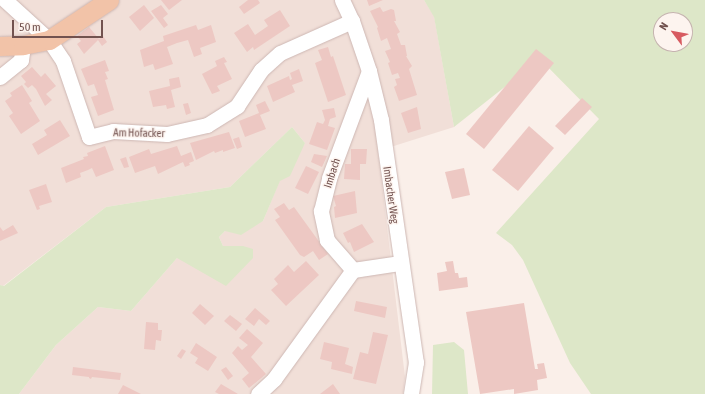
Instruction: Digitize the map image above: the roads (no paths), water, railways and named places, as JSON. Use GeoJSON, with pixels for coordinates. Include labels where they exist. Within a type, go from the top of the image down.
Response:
{"type":"FeatureCollection","features":[{"type":"Feature","properties":{"kind":"main road"},"geometry":{"type":"LineString","coordinates":[[0,46],[23,45],[49,40],[109,0]]}},
{"type":"Feature","properties":{"kind":"street"},"geometry":{"type":"LineString","coordinates":[[5,0],[49,40]]}},
{"type":"Feature","properties":{"kind":"street","name":"Imbacher Weg"},"geometry":{"type":"LineString","coordinates":[[342,0],[352,21],[369,71],[381,120],[400,263],[412,325],[416,362],[411,394]]}},
{"type":"Feature","properties":{"kind":"street","name":"Am Hofacker"},"geometry":{"type":"LineString","coordinates":[[49,40],[63,61],[88,137],[113,131],[167,134],[207,125],[237,106],[261,70],[280,53],[352,21]]}},
{"type":"Feature","properties":{"kind":"street"},"geometry":{"type":"LineString","coordinates":[[0,77],[21,60],[23,45]]}},
{"type":"Feature","properties":{"kind":"street","name":"Imbach"},"geometry":{"type":"LineString","coordinates":[[353,270],[328,240],[321,211],[330,178],[369,71]]}},
{"type":"Feature","properties":{"kind":"street"},"geometry":{"type":"LineString","coordinates":[[258,394],[274,379],[353,270],[400,263]]}}]}
